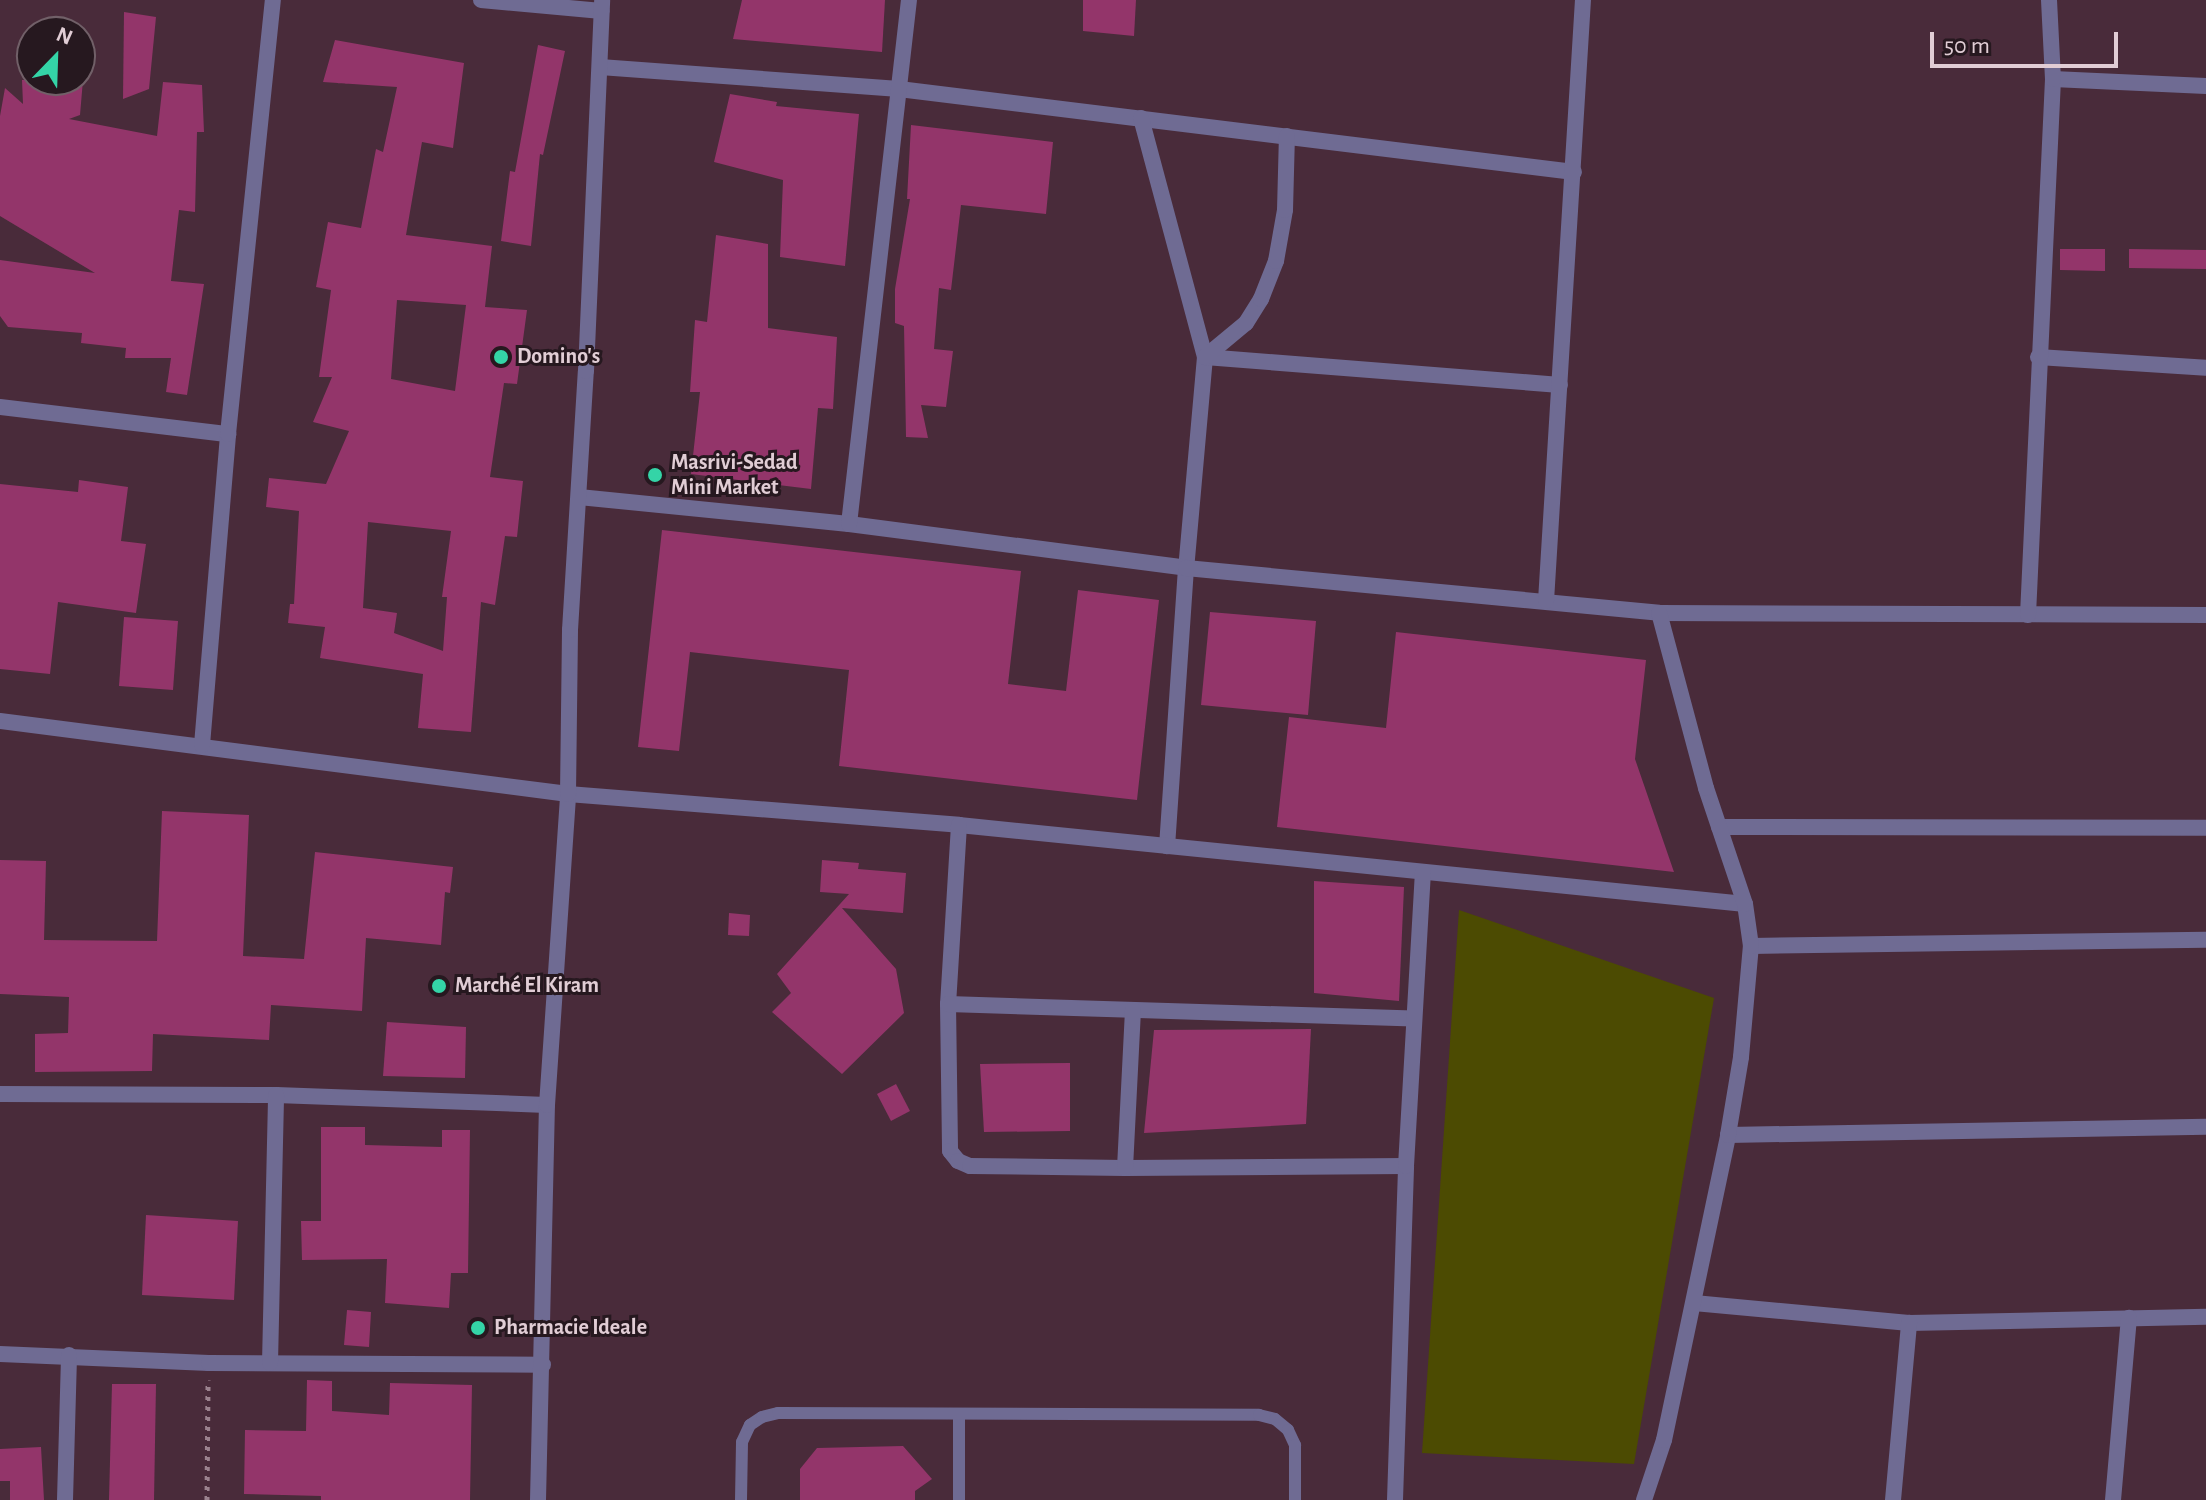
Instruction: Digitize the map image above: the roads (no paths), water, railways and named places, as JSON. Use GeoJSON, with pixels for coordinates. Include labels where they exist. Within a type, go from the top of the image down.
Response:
{"type":"FeatureCollection","features":[{"type":"Feature","properties":{"kind":"street"},"geometry":{"type":"LineString","coordinates":[[202,745],[228,434],[273,0]]}},
{"type":"Feature","properties":{"kind":"street"},"geometry":{"type":"LineString","coordinates":[[481,0],[602,6],[570,630],[568,794],[547,1105],[538,1500]]}},
{"type":"Feature","properties":{"kind":"street"},"geometry":{"type":"LineString","coordinates":[[849,524],[909,0]]}},
{"type":"Feature","properties":{"kind":"street"},"geometry":{"type":"LineString","coordinates":[[1546,601],[1583,0]]}},
{"type":"Feature","properties":{"kind":"street"},"geometry":{"type":"LineString","coordinates":[[2028,615],[2053,79],[2049,0]]}},
{"type":"Feature","properties":{"kind":"street"},"geometry":{"type":"LineString","coordinates":[[600,67],[899,89],[1574,172]]}},
{"type":"Feature","properties":{"kind":"street"},"geometry":{"type":"LineString","coordinates":[[2053,79],[2206,86]]}},
{"type":"Feature","properties":{"kind":"street"},"geometry":{"type":"LineString","coordinates":[[1141,118],[1205,357],[1186,568],[1167,846]]}},
{"type":"Feature","properties":{"kind":"street"},"geometry":{"type":"LineString","coordinates":[[1205,357],[1246,323],[1261,299],[1276,261],[1285,210],[1287,136]]}},
{"type":"Feature","properties":{"kind":"street"},"geometry":{"type":"LineString","coordinates":[[1205,357],[1560,385]]}},
{"type":"Feature","properties":{"kind":"street"},"geometry":{"type":"LineString","coordinates":[[2038,357],[2206,368]]}},
{"type":"Feature","properties":{"kind":"street"},"geometry":{"type":"LineString","coordinates":[[0,407],[228,434]]}},
{"type":"Feature","properties":{"kind":"street"},"geometry":{"type":"LineString","coordinates":[[579,497],[849,524],[1186,568],[1659,613],[2206,615]]}},
{"type":"Feature","properties":{"kind":"street"},"geometry":{"type":"LineString","coordinates":[[1644,1500],[1664,1440],[1672,1388],[1694,1303],[1728,1135],[1741,1057],[1751,946],[1745,904],[1688,727],[1659,613]]}},
{"type":"Feature","properties":{"kind":"street"},"geometry":{"type":"LineString","coordinates":[[0,721],[568,794],[959,825],[1745,904]]}},
{"type":"Feature","properties":{"kind":"street"},"geometry":{"type":"LineString","coordinates":[[959,825],[948,1004],[950,1151],[958,1161],[970,1166],[1125,1168],[1406,1166]]}},
{"type":"Feature","properties":{"kind":"street"},"geometry":{"type":"LineString","coordinates":[[1719,827],[2206,828]]}},
{"type":"Feature","properties":{"kind":"street"},"geometry":{"type":"LineString","coordinates":[[1395,1500],[1406,1166],[1423,872]]}},
{"type":"Feature","properties":{"kind":"street"},"geometry":{"type":"LineString","coordinates":[[1751,946],[2206,940]]}},
{"type":"Feature","properties":{"kind":"street"},"geometry":{"type":"LineString","coordinates":[[948,1004],[1413,1019]]}},
{"type":"Feature","properties":{"kind":"street"},"geometry":{"type":"LineString","coordinates":[[1125,1168],[1133,1010]]}},
{"type":"Feature","properties":{"kind":"street"},"geometry":{"type":"LineString","coordinates":[[0,1094],[276,1095],[547,1105]]}},
{"type":"Feature","properties":{"kind":"street"},"geometry":{"type":"LineString","coordinates":[[270,1363],[276,1095]]}},
{"type":"Feature","properties":{"kind":"street"},"geometry":{"type":"LineString","coordinates":[[1728,1135],[2206,1127]]}},
{"type":"Feature","properties":{"kind":"street"},"geometry":{"type":"LineString","coordinates":[[1694,1303],[1909,1323],[2206,1317]]}},
{"type":"Feature","properties":{"kind":"street"},"geometry":{"type":"LineString","coordinates":[[2113,1500],[2129,1318]]}},
{"type":"Feature","properties":{"kind":"street"},"geometry":{"type":"LineString","coordinates":[[1893,1500],[1909,1323]]}},
{"type":"Feature","properties":{"kind":"street"},"geometry":{"type":"LineString","coordinates":[[0,1354],[209,1363],[543,1365]]}},
{"type":"Feature","properties":{"kind":"street"},"geometry":{"type":"LineString","coordinates":[[65,1500],[69,1355]]}},
{"type":"Feature","properties":{"kind":"lane"},"geometry":{"type":"LineString","coordinates":[[741,1500],[742,1442],[750,1425],[762,1417],[778,1413],[1259,1415],[1275,1419],[1288,1430],[1295,1445],[1295,1500]]}},
{"type":"Feature","properties":{"kind":"lane"},"geometry":{"type":"LineString","coordinates":[[959,1416],[959,1500]]}},
{"type":"Feature","properties":{"kind":"place","name":"Domino's"},"geometry":{"type":"Point","coordinates":[501,357]}},
{"type":"Feature","properties":{"kind":"place","name":"Masrivi-Sedad Mini Market"},"geometry":{"type":"Point","coordinates":[655,475]}},
{"type":"Feature","properties":{"kind":"place","name":"Marché El Kiram"},"geometry":{"type":"Point","coordinates":[439,986]}},
{"type":"Feature","properties":{"kind":"place","name":"Pharmacie Ideale"},"geometry":{"type":"Point","coordinates":[478,1328]}}]}
